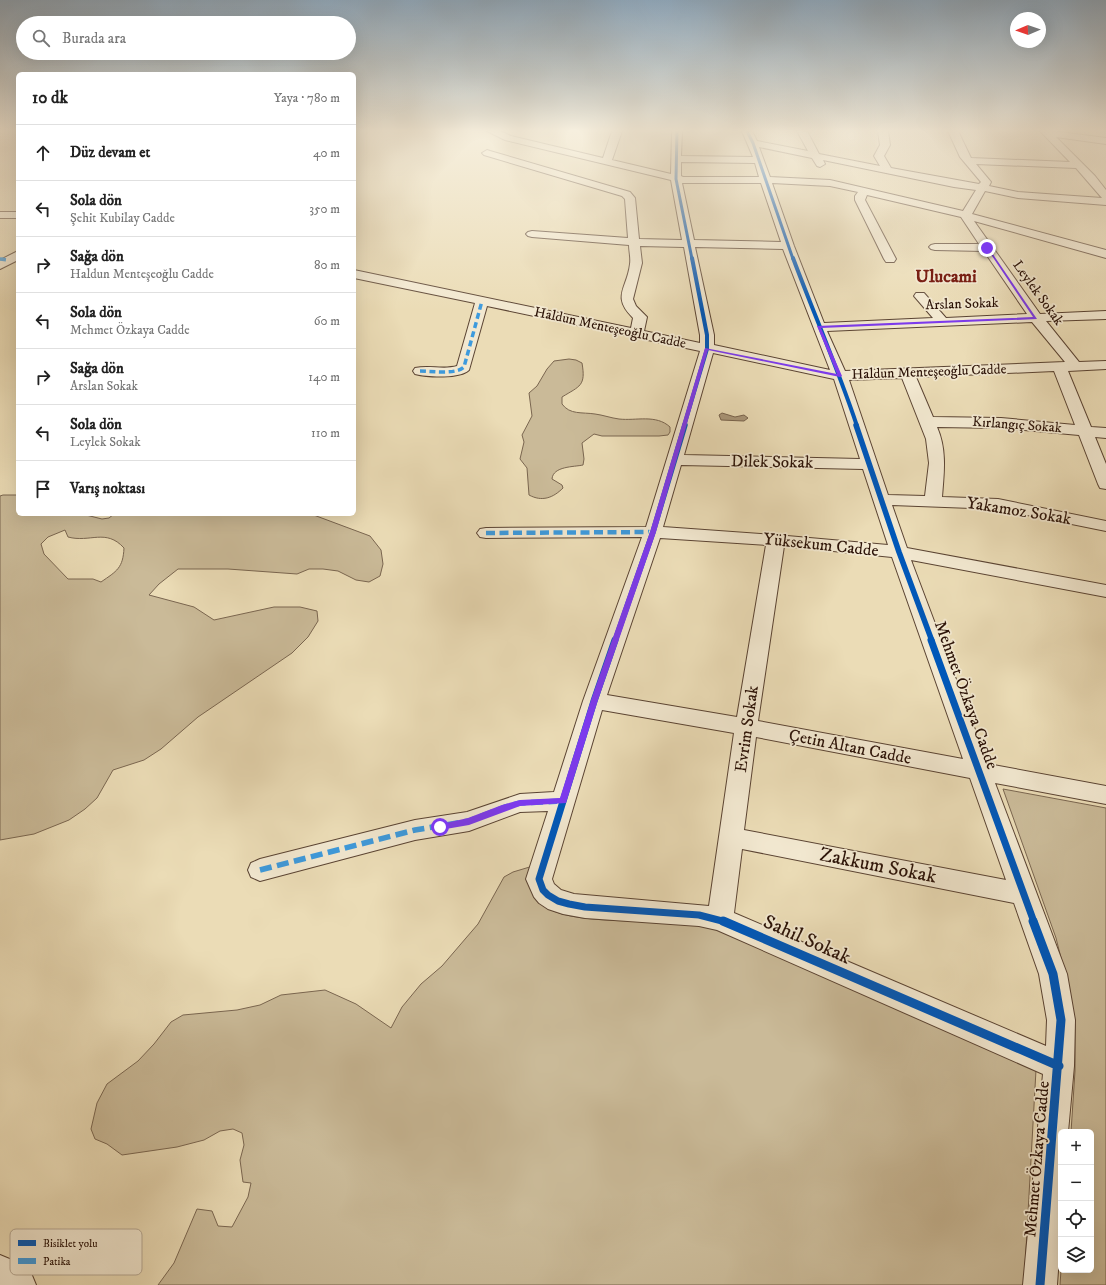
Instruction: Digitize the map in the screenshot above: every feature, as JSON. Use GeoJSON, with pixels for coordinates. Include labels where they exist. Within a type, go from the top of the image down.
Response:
{"type":"FeatureCollection","features":[{"type":"Feature","properties":{"kind":"street"},"geometry":{"type":"LineString","coordinates":[[611,191],[630,198],[635,270],[627,299],[630,307],[640,317],[640,322],[636,333]]}},
{"type":"Feature","properties":{"kind":"street"},"geometry":{"type":"LineString","coordinates":[[260,870],[415,830],[469,822],[505,807],[520,803],[563,801],[594,700],[653,532],[707,349],[707,335],[678,191]]}},
{"type":"Feature","properties":{"kind":"street","name":"Mehmet Özkaya Cadde"},"geometry":{"type":"LineString","coordinates":[[769,191],[819,327],[840,376],[869,464],[883,500],[899,552],[1053,974],[1061,1020],[1059,1066],[1040,1285]]}},
{"type":"Feature","properties":{"kind":"street"},"geometry":{"type":"LineString","coordinates":[[890,259],[860,200],[860,196],[865,191],[1106,254]]}},
{"type":"Feature","properties":{"kind":"street"},"geometry":{"type":"LineString","coordinates":[[965,216],[981,191]]}},
{"type":"Feature","properties":{"kind":"street"},"geometry":{"type":"LineString","coordinates":[[998,191],[1030,197],[1106,202]]}},
{"type":"Feature","properties":{"kind":"street"},"geometry":{"type":"LineString","coordinates":[[0,215],[16,215]]}},
{"type":"Feature","properties":{"kind":"street","name":"Leylek Sokak"},"geometry":{"type":"LineString","coordinates":[[965,216],[1036,318],[1075,366]]}},
{"type":"Feature","properties":{"kind":"street"},"geometry":{"type":"LineString","coordinates":[[532,234],[634,242],[788,246]]}},
{"type":"Feature","properties":{"kind":"street"},"geometry":{"type":"LineString","coordinates":[[936,247],[987,248]]}},
{"type":"Feature","properties":{"kind":"street","name":"Haldun Menteşeoğlu Cadde"},"geometry":{"type":"LineString","coordinates":[[356,274],[840,376],[1106,365]]}},
{"type":"Feature","properties":{"kind":"street"},"geometry":{"type":"LineString","coordinates":[[920,296],[942,321]]}},
{"type":"Feature","properties":{"kind":"street"},"geometry":{"type":"LineString","coordinates":[[420,371],[447,372],[461,370],[464,366],[482,301]]}},
{"type":"Feature","properties":{"kind":"street","name":"Arslan Sokak"},"geometry":{"type":"LineString","coordinates":[[819,327],[1106,315]]}},
{"type":"Feature","properties":{"kind":"street"},"geometry":{"type":"LineString","coordinates":[[1059,366],[1106,484]]}},
{"type":"Feature","properties":{"kind":"street"},"geometry":{"type":"LineString","coordinates":[[907,373],[929,422],[934,439],[937,464],[933,501]]}},
{"type":"Feature","properties":{"kind":"street","name":"Kırlangıç Sokak"},"geometry":{"type":"LineString","coordinates":[[929,422],[1001,423],[1106,433]]}},
{"type":"Feature","properties":{"kind":"street","name":"Dilek Sokak"},"geometry":{"type":"LineString","coordinates":[[674,460],[869,464]]}},
{"type":"Feature","properties":{"kind":"street","name":"Yakamoz Sokak"},"geometry":{"type":"LineString","coordinates":[[883,500],[998,504],[1106,526]]}},
{"type":"Feature","properties":{"kind":"street","name":"Yüksekum Cadde"},"geometry":{"type":"LineString","coordinates":[[486,533],[653,532],[776,540],[899,552],[1106,591]]}},
{"type":"Feature","properties":{"kind":"street","name":"Evrim Sokak"},"geometry":{"type":"LineString","coordinates":[[720,920],[746,727],[776,540]]}},
{"type":"Feature","properties":{"kind":"street","name":"Çetin Altan Cadde"},"geometry":{"type":"LineString","coordinates":[[594,700],[1106,795]]}},
{"type":"Feature","properties":{"kind":"street","name":"Sahil Sokak"},"geometry":{"type":"LineString","coordinates":[[563,801],[539,879],[544,891],[553,899],[567,904],[585,907],[699,915],[720,920],[1059,1066]]}},
{"type":"Feature","properties":{"kind":"street","name":"Zakkum Sokak"},"geometry":{"type":"LineString","coordinates":[[731,837],[1024,894]]}},
{"type":"Feature","properties":{"kind":"street"},"geometry":{"type":"LineString","coordinates":[[0,1272],[19,1285]]}},
{"type":"Feature","properties":{"kind":"shaded area"},"geometry":{"type":"Polygon","coordinates":[[[569,359],[582,363],[583,376],[582,381],[577,387],[562,397],[562,404],[565,408],[577,412],[598,414],[619,419],[652,419],[664,423],[670,427],[670,432],[668,435],[659,436],[602,436],[594,434],[582,443],[584,459],[583,465],[560,469],[553,475],[552,479],[562,485],[563,488],[547,498],[538,498],[529,495],[527,468],[520,459],[524,442],[522,435],[532,416],[529,393],[537,386],[547,369],[554,361],[569,359]]]}},
{"type":"Feature","properties":{"kind":"shaded area"},"geometry":{"type":"Polygon","coordinates":[[[722,413],[735,417],[744,415],[748,418],[744,421],[721,420],[719,415],[722,413]]]}},
{"type":"Feature","properties":{"kind":"shaded area"},"geometry":{"type":"Polygon","coordinates":[[[16,495],[16,516],[90,516],[102,519],[112,516],[316,516],[370,536],[381,550],[383,564],[380,576],[369,582],[356,580],[338,571],[323,569],[309,569],[297,574],[228,569],[178,569],[159,584],[149,595],[194,607],[214,620],[274,607],[300,607],[317,611],[318,621],[308,637],[292,653],[198,717],[161,749],[144,760],[113,770],[97,798],[85,809],[69,820],[34,834],[0,840],[0,496],[16,495]],[[65,530],[48,537],[41,544],[44,554],[68,579],[93,579],[101,582],[115,572],[121,565],[124,548],[117,542],[104,537],[68,537],[65,530]]]}},
{"type":"Feature","properties":{"kind":"shaded area"},"geometry":{"type":"Polygon","coordinates":[[[1003,789],[1106,808],[1106,1285],[1060,1285],[1061,1273],[1094,1273],[1094,1129],[1071,1129],[1075,1071],[1075,1025],[1068,986],[1056,938],[1003,789]]]}},
{"type":"Feature","properties":{"kind":"shaded area"},"geometry":{"type":"Polygon","coordinates":[[[533,866],[543,904],[554,911],[571,916],[592,919],[696,922],[720,928],[1036,1070],[1024,1285],[158,1285],[174,1263],[197,1209],[212,1211],[218,1226],[232,1227],[248,1197],[251,1183],[243,1182],[240,1160],[244,1145],[242,1133],[233,1129],[220,1131],[204,1140],[177,1147],[122,1155],[107,1144],[95,1139],[91,1129],[97,1103],[107,1084],[138,1061],[154,1044],[171,1022],[183,1015],[237,1010],[260,1005],[281,995],[325,990],[356,1004],[391,1028],[402,1007],[421,984],[442,966],[478,924],[504,877],[513,872],[533,866]]]}},
{"type":"Feature","properties":{"kind":"marked path"},"geometry":{"type":"LineString","coordinates":[[0,259],[9,260]]}},
{"type":"Feature","properties":{"kind":"marked path"},"geometry":{"type":"LineString","coordinates":[[420,371],[447,372],[461,370],[464,367],[482,301]]}},
{"type":"Feature","properties":{"kind":"marked path"},"geometry":{"type":"LineString","coordinates":[[486,533],[653,532]]}},
{"type":"Feature","properties":{"kind":"marked path"},"geometry":{"type":"LineString","coordinates":[[260,870],[415,830],[469,821],[505,807],[520,803],[563,801]]}},
{"type":"Feature","properties":{"kind":"cycle path"},"geometry":{"type":"LineString","coordinates":[[678,191],[707,335],[707,349],[653,532],[594,701],[539,879],[544,891],[552,898],[563,903],[585,907],[699,915],[720,919],[1059,1066]]}},
{"type":"Feature","properties":{"kind":"cycle path"},"geometry":{"type":"LineString","coordinates":[[769,191],[788,246],[819,327],[840,376],[899,552],[1053,974],[1061,1020],[1060,1047],[1040,1285]]}},
{"type":"Feature","properties":{"kind":"district","name":"Ulucami"},"geometry":{"type":"Point","coordinates":[946,277]}},
{"type":"Feature","properties":{"kind":"route"},"geometry":{"type":"LineString","coordinates":[[440,827],[469,822],[505,807],[520,803],[563,801],[594,700],[653,532],[707,349],[840,376],[819,327],[1036,318],[987,248]]}}]}
